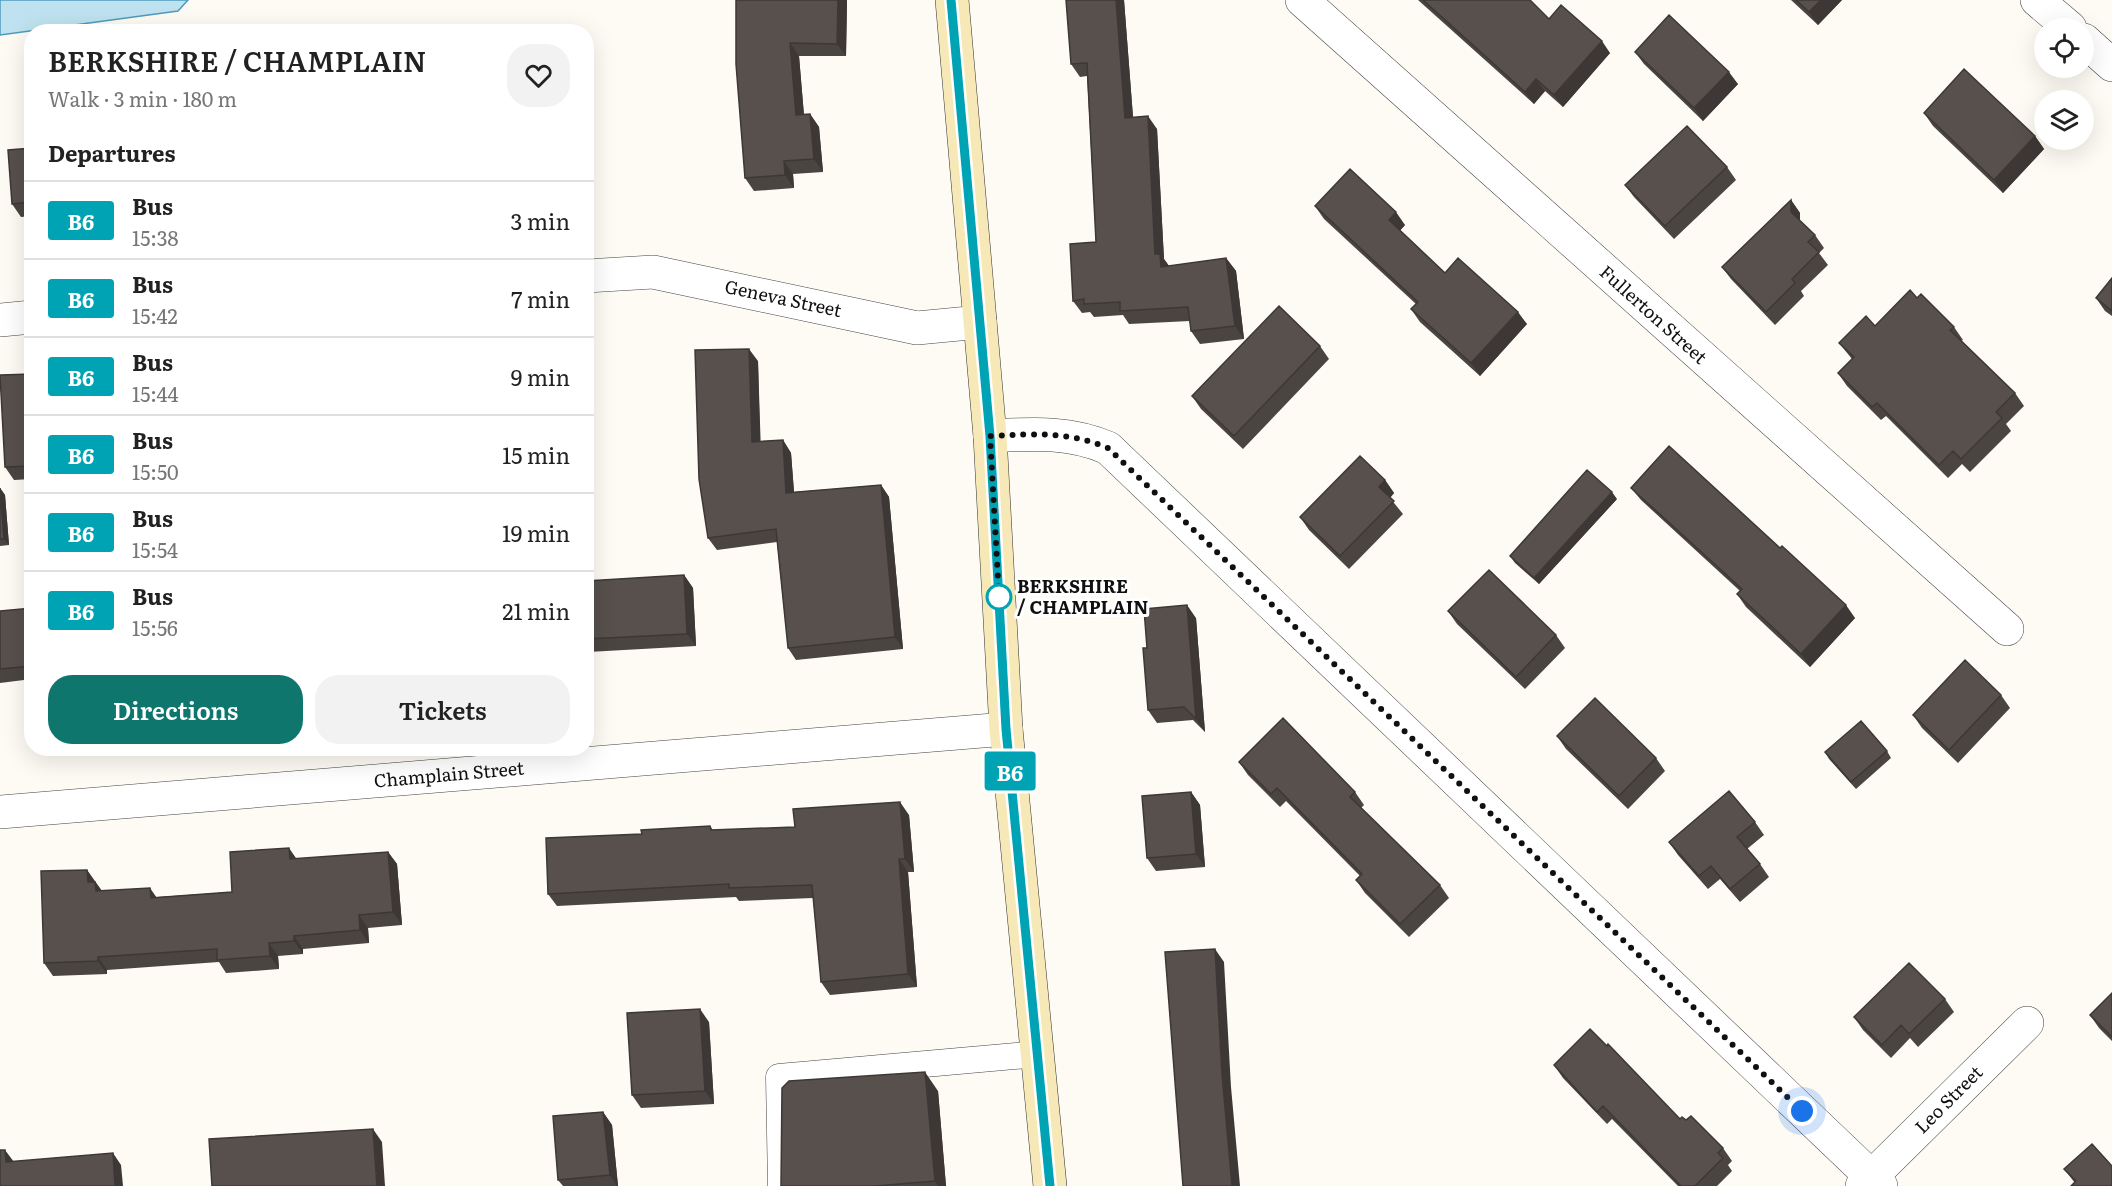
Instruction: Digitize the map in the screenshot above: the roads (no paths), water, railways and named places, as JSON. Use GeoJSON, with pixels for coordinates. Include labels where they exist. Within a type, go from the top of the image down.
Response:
{"type":"FeatureCollection","features":[{"type":"Feature","properties":{"kind":"main road"},"geometry":{"type":"LineString","coordinates":[[951,0],[990,436],[1006,729],[1050,1186]]}},
{"type":"Feature","properties":{"kind":"street","name":"Fullerton Street"},"geometry":{"type":"LineString","coordinates":[[1302,0],[1444,130],[2007,629]]}},
{"type":"Feature","properties":{"kind":"street"},"geometry":{"type":"LineString","coordinates":[[2037,0],[2058,18]]}},
{"type":"Feature","properties":{"kind":"street"},"geometry":{"type":"LineString","coordinates":[[2094,49],[2112,65]]}},
{"type":"Feature","properties":{"kind":"street","name":"Geneva Street"},"geometry":{"type":"LineString","coordinates":[[594,276],[653,272],[917,328],[980,322]]}},
{"type":"Feature","properties":{"kind":"street"},"geometry":{"type":"LineString","coordinates":[[0,320],[24,318]]}},
{"type":"Feature","properties":{"kind":"street"},"geometry":{"type":"LineString","coordinates":[[990,436],[1051,434],[1084,438],[1108,448],[1871,1183]]}},
{"type":"Feature","properties":{"kind":"street","name":"Champlain Street"},"geometry":{"type":"LineString","coordinates":[[0,812],[1006,729]]}},
{"type":"Feature","properties":{"kind":"street","name":"Leo Street"},"geometry":{"type":"LineString","coordinates":[[1871,1183],[2027,1023]]}},
{"type":"Feature","properties":{"kind":"lane"},"geometry":{"type":"LineString","coordinates":[[780,1186],[779,1077],[1038,1054]]}},
{"type":"Feature","properties":{"kind":"water"},"geometry":{"type":"Polygon","coordinates":[[[0,0],[188,0],[178,11],[82,24],[24,24],[24,32],[0,35],[0,0]]]}},
{"type":"Feature","properties":{"kind":"place","name":"BERKSHIRE / CHAMPLAIN"},"geometry":{"type":"Point","coordinates":[999,597]}}]}
